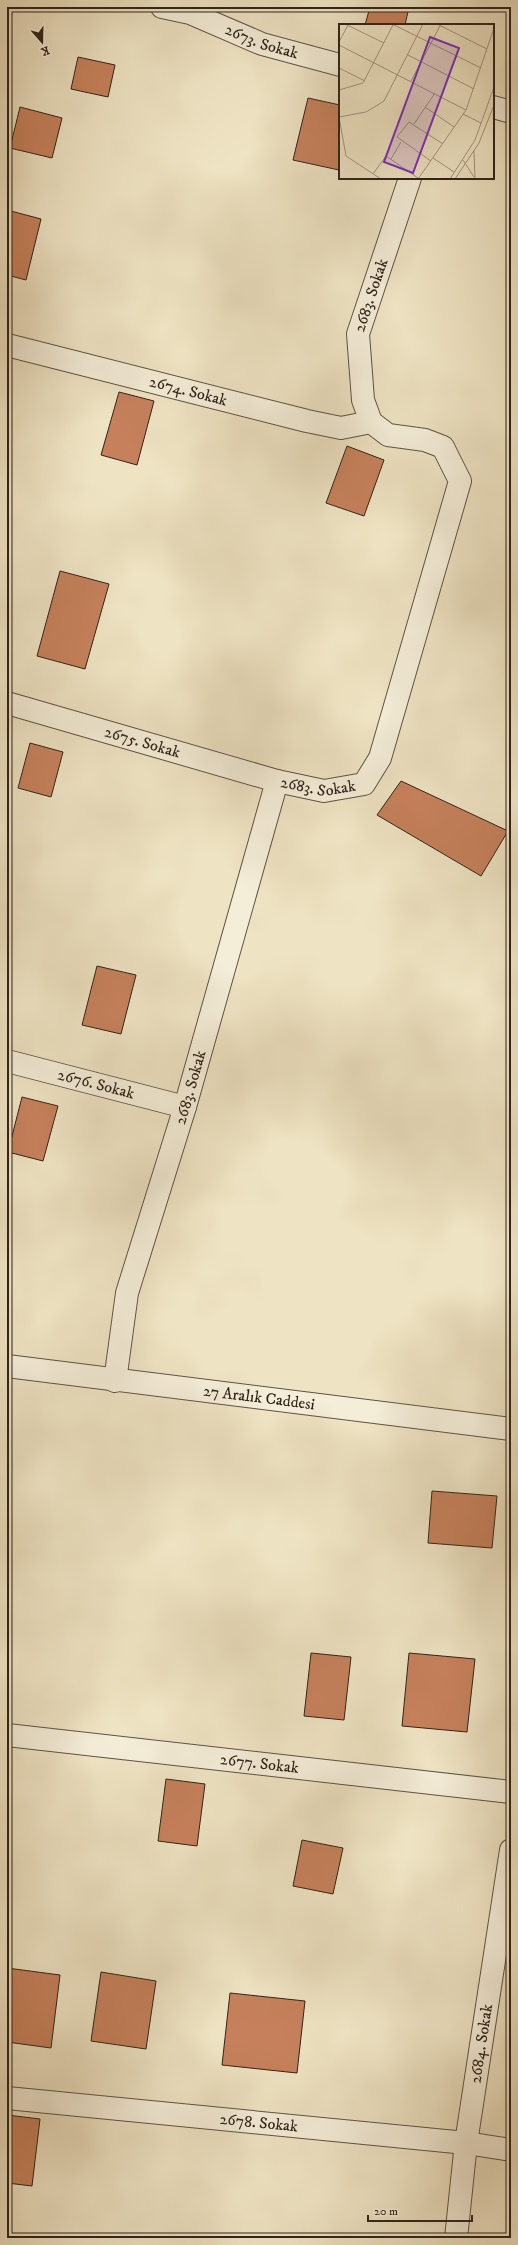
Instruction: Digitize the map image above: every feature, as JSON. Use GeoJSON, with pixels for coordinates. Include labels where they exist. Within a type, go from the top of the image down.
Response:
{"type":"FeatureCollection","features":[{"type":"Feature","properties":{"kind":"street","name":"2673. Sokak"},"geometry":{"type":"LineString","coordinates":[[162,7],[190,13],[262,44],[339,66]]}},
{"type":"Feature","properties":{"kind":"street"},"geometry":{"type":"LineString","coordinates":[[494,107],[511,112]]}},
{"type":"Feature","properties":{"kind":"street","name":"2683. Sokak"},"geometry":{"type":"LineString","coordinates":[[115,1381],[127,1293],[185,1107],[277,781],[324,791],[364,784],[380,758],[460,481],[442,447],[425,440],[388,435],[371,422],[363,400],[358,334],[410,179]]}},
{"type":"Feature","properties":{"kind":"street","name":"2674. Sokak"},"geometry":{"type":"LineString","coordinates":[[7,345],[307,421],[341,428],[371,422]]}},
{"type":"Feature","properties":{"kind":"street","name":"2675. Sokak"},"geometry":{"type":"LineString","coordinates":[[7,703],[277,781]]}},
{"type":"Feature","properties":{"kind":"street","name":"2676. Sokak"},"geometry":{"type":"LineString","coordinates":[[7,1061],[185,1107]]}},
{"type":"Feature","properties":{"kind":"street","name":"27 Aralık Caddesi"},"geometry":{"type":"LineString","coordinates":[[7,1366],[115,1381],[511,1429]]}},
{"type":"Feature","properties":{"kind":"street","name":"2677. Sokak"},"geometry":{"type":"LineString","coordinates":[[7,1735],[511,1792]]}},
{"type":"Feature","properties":{"kind":"street","name":"2684. Sokak"},"geometry":{"type":"LineString","coordinates":[[456,2238],[466,2143],[511,1850]]}},
{"type":"Feature","properties":{"kind":"street","name":"2678. Sokak"},"geometry":{"type":"LineString","coordinates":[[7,2098],[466,2143],[511,2150]]}},
{"type":"Feature","properties":{"kind":"building"},"geometry":{"type":"Polygon","coordinates":[[[370,7],[409,7],[405,24],[365,24],[370,7]]]}},
{"type":"Feature","properties":{"kind":"building"},"geometry":{"type":"Polygon","coordinates":[[[78,57],[115,65],[108,97],[71,89],[78,57]]]}},
{"type":"Feature","properties":{"kind":"building"},"geometry":{"type":"Polygon","coordinates":[[[308,98],[339,105],[339,170],[293,160],[308,98]]]}},
{"type":"Feature","properties":{"kind":"building"},"geometry":{"type":"Polygon","coordinates":[[[20,107],[62,118],[52,158],[10,148],[20,107]]]}},
{"type":"Feature","properties":{"kind":"building"},"geometry":{"type":"Polygon","coordinates":[[[7,210],[41,219],[26,280],[7,275],[7,210]]]}},
{"type":"Feature","properties":{"kind":"building"},"geometry":{"type":"Polygon","coordinates":[[[119,392],[154,401],[137,465],[101,455],[119,392]]]}},
{"type":"Feature","properties":{"kind":"building"},"geometry":{"type":"Polygon","coordinates":[[[347,446],[384,460],[364,516],[326,503],[347,446]]]}},
{"type":"Feature","properties":{"kind":"building"},"geometry":{"type":"Polygon","coordinates":[[[60,571],[109,584],[85,669],[37,656],[60,571]]]}},
{"type":"Feature","properties":{"kind":"building"},"geometry":{"type":"Polygon","coordinates":[[[30,743],[63,752],[51,797],[18,788],[30,743]]]}},
{"type":"Feature","properties":{"kind":"building"},"geometry":{"type":"Polygon","coordinates":[[[401,781],[508,831],[481,876],[377,815],[401,781]]]}},
{"type":"Feature","properties":{"kind":"building"},"geometry":{"type":"Polygon","coordinates":[[[97,966],[136,975],[121,1034],[82,1025],[97,966]]]}},
{"type":"Feature","properties":{"kind":"building"},"geometry":{"type":"Polygon","coordinates":[[[22,1097],[58,1106],[43,1161],[8,1152],[22,1097]]]}},
{"type":"Feature","properties":{"kind":"building"},"geometry":{"type":"Polygon","coordinates":[[[432,1491],[497,1496],[492,1548],[428,1543],[432,1491]]]}},
{"type":"Feature","properties":{"kind":"building"},"geometry":{"type":"Polygon","coordinates":[[[311,1653],[351,1657],[344,1720],[304,1716],[311,1653]]]}},
{"type":"Feature","properties":{"kind":"building"},"geometry":{"type":"Polygon","coordinates":[[[409,1653],[475,1659],[467,1732],[402,1726],[409,1653]]]}},
{"type":"Feature","properties":{"kind":"building"},"geometry":{"type":"Polygon","coordinates":[[[166,1779],[205,1784],[197,1846],[158,1841],[166,1779]]]}},
{"type":"Feature","properties":{"kind":"building"},"geometry":{"type":"Polygon","coordinates":[[[302,1840],[343,1848],[333,1894],[293,1886],[302,1840]]]}},
{"type":"Feature","properties":{"kind":"building"},"geometry":{"type":"Polygon","coordinates":[[[7,1968],[60,1975],[51,2048],[7,2042],[7,1968]]]}},
{"type":"Feature","properties":{"kind":"building"},"geometry":{"type":"Polygon","coordinates":[[[101,1972],[156,1981],[146,2049],[91,2041],[101,1972]]]}},
{"type":"Feature","properties":{"kind":"building"},"geometry":{"type":"Polygon","coordinates":[[[230,1993],[305,2001],[297,2073],[222,2065],[230,1993]]]}},
{"type":"Feature","properties":{"kind":"building"},"geometry":{"type":"Polygon","coordinates":[[[7,2115],[40,2119],[32,2186],[7,2183],[7,2115]]]}}]}
